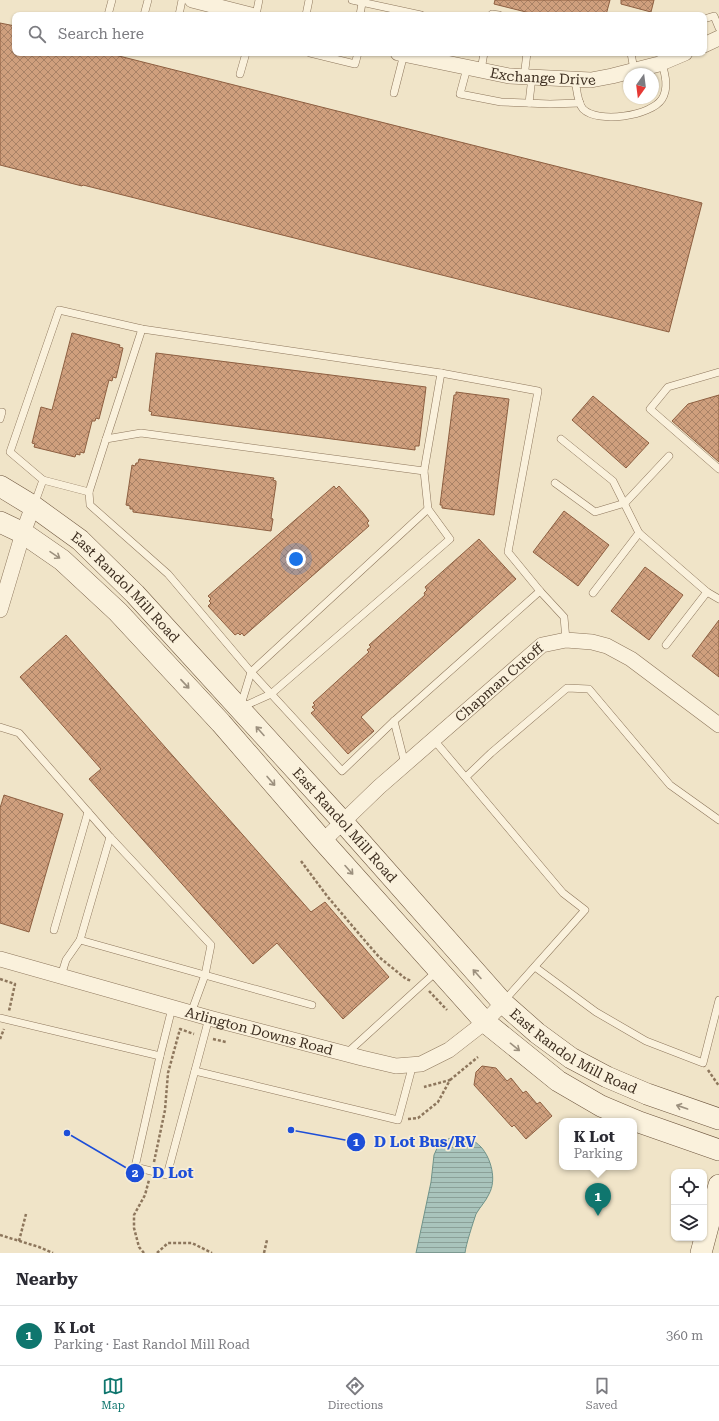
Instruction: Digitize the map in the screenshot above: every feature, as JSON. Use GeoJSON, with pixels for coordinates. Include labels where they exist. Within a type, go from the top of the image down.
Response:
{"type":"FeatureCollection","features":[{"type":"Feature","properties":{"kind":"main road","name":"East Randol Mill Road"},"geometry":{"type":"LineString","coordinates":[[0,486],[33,506],[80,540],[135,594],[230,716],[323,841],[485,1022],[558,1081],[601,1106],[630,1118]]}},
{"type":"Feature","properties":{"kind":"main road","name":"East Randol Mill Road"},"geometry":{"type":"LineString","coordinates":[[0,522],[23,533],[62,560],[343,822],[503,1003],[537,1033],[571,1058],[607,1077],[646,1094],[719,1119]]}},
{"type":"Feature","properties":{"kind":"main road","name":"East Randol Mill Road"},"geometry":{"type":"LineString","coordinates":[[637,1121],[719,1150]]}},
{"type":"Feature","properties":{"kind":"main road"},"geometry":{"type":"LineString","coordinates":[[702,1253],[719,1185]]}},
{"type":"Feature","properties":{"kind":"street"},"geometry":{"type":"LineString","coordinates":[[192,0],[240,12]]}},
{"type":"Feature","properties":{"kind":"street"},"geometry":{"type":"LineString","coordinates":[[707,44],[719,38]]}},
{"type":"Feature","properties":{"kind":"street","name":"Exchange Drive"},"geometry":{"type":"LineString","coordinates":[[411,56],[509,76],[591,80],[623,73]]}},
{"type":"Feature","properties":{"kind":"street","name":"Exchange Drive"},"geometry":{"type":"LineString","coordinates":[[642,68],[662,63],[678,56]]}},
{"type":"Feature","properties":{"kind":"street"},"geometry":{"type":"LineString","coordinates":[[1,604],[33,506]]}},
{"type":"Feature","properties":{"kind":"street","name":"Chapman Cutoff"},"geometry":{"type":"LineString","coordinates":[[323,841],[405,765],[542,646],[566,640],[592,642],[607,646],[631,659],[719,725]]}},
{"type":"Feature","properties":{"kind":"street","name":"Arlington Downs Road"},"geometry":{"type":"LineString","coordinates":[[0,959],[209,1018],[396,1066],[421,1064],[449,1050],[485,1022],[503,1003]]}},
{"type":"Feature","properties":{"kind":"lane"},"geometry":{"type":"LineString","coordinates":[[109,12],[112,0]]}},
{"type":"Feature","properties":{"kind":"lane"},"geometry":{"type":"LineString","coordinates":[[145,12],[148,0]]}},
{"type":"Feature","properties":{"kind":"lane"},"geometry":{"type":"LineString","coordinates":[[180,12],[182,0]]}},
{"type":"Feature","properties":{"kind":"lane"},"geometry":{"type":"LineString","coordinates":[[257,12],[259,0]]}},
{"type":"Feature","properties":{"kind":"lane"},"geometry":{"type":"LineString","coordinates":[[307,12],[309,0]]}},
{"type":"Feature","properties":{"kind":"lane"},"geometry":{"type":"LineString","coordinates":[[352,0],[395,12]]}},
{"type":"Feature","properties":{"kind":"lane"},"geometry":{"type":"LineString","coordinates":[[360,12],[362,3]]}},
{"type":"Feature","properties":{"kind":"lane"},"geometry":{"type":"LineString","coordinates":[[707,18],[714,16],[719,28]]}},
{"type":"Feature","properties":{"kind":"lane"},"geometry":{"type":"LineString","coordinates":[[240,74],[245,56]]}},
{"type":"Feature","properties":{"kind":"lane"},"geometry":{"type":"LineString","coordinates":[[327,56],[355,64],[357,56]]}},
{"type":"Feature","properties":{"kind":"lane"},"geometry":{"type":"LineString","coordinates":[[394,93],[401,56]]}},
{"type":"Feature","properties":{"kind":"lane"},"geometry":{"type":"LineString","coordinates":[[482,56],[460,94],[501,102],[580,103]]}},
{"type":"Feature","properties":{"kind":"lane"},"geometry":{"type":"LineString","coordinates":[[527,56],[529,103]]}},
{"type":"Feature","properties":{"kind":"lane"},"geometry":{"type":"LineString","coordinates":[[632,56],[634,68]]}},
{"type":"Feature","properties":{"kind":"lane"},"geometry":{"type":"LineString","coordinates":[[575,80],[578,98],[582,108],[591,115],[605,117],[624,116],[656,106],[663,97],[666,87],[662,63]]}},
{"type":"Feature","properties":{"kind":"lane"},"geometry":{"type":"LineString","coordinates":[[89,492],[43,480],[10,452],[59,310],[142,329],[441,373],[538,391],[508,552],[540,591],[564,617],[566,640]]}},
{"type":"Feature","properties":{"kind":"lane"},"geometry":{"type":"LineString","coordinates":[[142,329],[89,492],[90,505],[168,574],[251,672],[342,771],[394,721],[540,591]]}},
{"type":"Feature","properties":{"kind":"lane"},"geometry":{"type":"LineString","coordinates":[[719,372],[668,387],[650,409],[719,469]]}},
{"type":"Feature","properties":{"kind":"lane"},"geometry":{"type":"LineString","coordinates":[[230,716],[271,694],[450,539],[428,510],[424,470],[441,373]]}},
{"type":"Feature","properties":{"kind":"lane"},"geometry":{"type":"LineString","coordinates":[[0,412],[2,412],[0,419]]}},
{"type":"Feature","properties":{"kind":"lane"},"geometry":{"type":"LineString","coordinates":[[106,439],[141,433],[424,470]]}},
{"type":"Feature","properties":{"kind":"lane"},"geometry":{"type":"LineString","coordinates":[[562,439],[613,481],[639,533],[707,592],[718,596]]}},
{"type":"Feature","properties":{"kind":"lane"},"geometry":{"type":"LineString","coordinates":[[555,483],[595,512],[625,503],[669,456]]}},
{"type":"Feature","properties":{"kind":"lane"},"geometry":{"type":"LineString","coordinates":[[33,506],[43,480]]}},
{"type":"Feature","properties":{"kind":"lane"},"geometry":{"type":"LineString","coordinates":[[230,716],[251,672],[428,510]]}},
{"type":"Feature","properties":{"kind":"lane"},"geometry":{"type":"LineString","coordinates":[[594,593],[639,533]]}},
{"type":"Feature","properties":{"kind":"lane"},"geometry":{"type":"LineString","coordinates":[[666,645],[707,592]]}},
{"type":"Feature","properties":{"kind":"lane"},"geometry":{"type":"LineString","coordinates":[[466,777],[491,753],[566,688],[589,689],[670,785],[719,820]]}},
{"type":"Feature","properties":{"kind":"lane"},"geometry":{"type":"LineString","coordinates":[[394,721],[405,765]]}},
{"type":"Feature","properties":{"kind":"lane"},"geometry":{"type":"LineString","coordinates":[[0,728],[19,733],[110,838],[211,945],[205,975],[191,1013]]}},
{"type":"Feature","properties":{"kind":"lane"},"geometry":{"type":"LineString","coordinates":[[434,740],[564,893],[585,910],[503,1003]]}},
{"type":"Feature","properties":{"kind":"lane"},"geometry":{"type":"LineString","coordinates":[[54,930],[88,812]]}},
{"type":"Feature","properties":{"kind":"lane"},"geometry":{"type":"LineString","coordinates":[[61,976],[66,960],[80,940],[110,838]]}},
{"type":"Feature","properties":{"kind":"lane"},"geometry":{"type":"LineString","coordinates":[[80,940],[312,1005]]}},
{"type":"Feature","properties":{"kind":"lane"},"geometry":{"type":"LineString","coordinates":[[535,967],[596,1012],[646,1041],[703,1063],[719,1000]]}},
{"type":"Feature","properties":{"kind":"lane"},"geometry":{"type":"LineString","coordinates":[[346,1054],[438,970]]}},
{"type":"Feature","properties":{"kind":"lane"},"geometry":{"type":"LineString","coordinates":[[172,1008],[135,1167],[167,1175],[209,1018]]}},
{"type":"Feature","properties":{"kind":"lane"},"geometry":{"type":"LineString","coordinates":[[0,1018],[160,1056]]}},
{"type":"Feature","properties":{"kind":"lane"},"geometry":{"type":"LineString","coordinates":[[195,1071],[398,1120],[413,1064]]}},
{"type":"Feature","properties":{"kind":"path"},"geometry":{"type":"LineString","coordinates":[[301,861],[327,896],[379,957],[406,979],[423,985],[447,1010]]}},
{"type":"Feature","properties":{"kind":"path"},"geometry":{"type":"LineString","coordinates":[[0,979],[15,984],[8,1013]]}},
{"type":"Feature","properties":{"kind":"path"},"geometry":{"type":"LineString","coordinates":[[144,1253],[139,1247],[134,1228],[134,1215],[145,1195],[159,1144],[165,1110],[168,1073],[180,1029]]}},
{"type":"Feature","properties":{"kind":"path"},"geometry":{"type":"LineString","coordinates":[[398,1120],[418,1118],[438,1102],[450,1080],[478,1057]]}},
{"type":"Feature","properties":{"kind":"path"},"geometry":{"type":"LineString","coordinates":[[703,1063],[719,1086]]}},
{"type":"Feature","properties":{"kind":"path"},"geometry":{"type":"LineString","coordinates":[[424,1087],[450,1080]]}},
{"type":"Feature","properties":{"kind":"path"},"geometry":{"type":"LineString","coordinates":[[19,1241],[26,1214]]}},
{"type":"Feature","properties":{"kind":"path"},"geometry":{"type":"LineString","coordinates":[[0,1235],[39,1247],[52,1253]]}},
{"type":"Feature","properties":{"kind":"path"},"geometry":{"type":"LineString","coordinates":[[264,1253],[268,1240]]}},
{"type":"Feature","properties":{"kind":"path"},"geometry":{"type":"LineString","coordinates":[[157,1253],[168,1242],[192,1243],[212,1253]]}},
{"type":"Feature","properties":{"kind":"water"},"geometry":{"type":"Polygon","coordinates":[[[457,1135],[467,1137],[481,1147],[485,1152],[492,1169],[493,1182],[491,1188],[476,1214],[465,1253],[416,1253],[431,1182],[434,1155],[438,1146],[444,1141],[457,1135]]]}},
{"type":"Feature","properties":{"kind":"building"},"geometry":{"type":"Polygon","coordinates":[[[495,0],[610,0],[607,12],[526,12],[494,4],[495,0]]]}},
{"type":"Feature","properties":{"kind":"building"},"geometry":{"type":"Polygon","coordinates":[[[621,0],[654,0],[651,12],[621,4],[621,0]]]}},
{"type":"Feature","properties":{"kind":"building"},"geometry":{"type":"Polygon","coordinates":[[[0,23],[12,25],[12,56],[119,56],[702,203],[669,332],[0,165],[0,23]]]}},
{"type":"Feature","properties":{"kind":"building"},"geometry":{"type":"Polygon","coordinates":[[[72,333],[120,345],[119,347],[123,348],[116,378],[113,377],[112,381],[109,380],[99,419],[96,418],[95,421],[92,421],[84,453],[80,452],[80,455],[76,454],[75,457],[34,447],[35,444],[32,443],[41,407],[52,410],[72,333]]]}},
{"type":"Feature","properties":{"kind":"building"},"geometry":{"type":"Polygon","coordinates":[[[156,353],[426,387],[419,446],[415,446],[415,450],[151,415],[152,412],[149,411],[156,353]]]}},
{"type":"Feature","properties":{"kind":"building"},"geometry":{"type":"Polygon","coordinates":[[[456,392],[509,399],[494,515],[442,508],[442,505],[440,505],[454,395],[456,395],[456,392]]]}},
{"type":"Feature","properties":{"kind":"building"},"geometry":{"type":"Polygon","coordinates":[[[719,395],[719,462],[672,421],[688,404],[719,395]]]}},
{"type":"Feature","properties":{"kind":"building"},"geometry":{"type":"Polygon","coordinates":[[[593,396],[649,443],[626,468],[572,420],[593,396]]]}},
{"type":"Feature","properties":{"kind":"building"},"geometry":{"type":"Polygon","coordinates":[[[139,459],[274,478],[273,480],[276,481],[276,484],[271,518],[273,519],[271,531],[133,512],[133,509],[130,509],[130,506],[126,505],[132,465],[135,466],[139,459]]]}},
{"type":"Feature","properties":{"kind":"building"},"geometry":{"type":"Polygon","coordinates":[[[334,486],[336,489],[339,486],[363,513],[369,521],[367,523],[369,526],[244,636],[242,633],[240,635],[238,633],[235,635],[208,606],[211,603],[209,601],[211,599],[208,596],[334,486]]]}},
{"type":"Feature","properties":{"kind":"building"},"geometry":{"type":"Polygon","coordinates":[[[564,511],[609,545],[578,586],[533,552],[564,511]]]}},
{"type":"Feature","properties":{"kind":"building"},"geometry":{"type":"Polygon","coordinates":[[[479,539],[516,579],[361,717],[374,731],[348,754],[311,713],[315,710],[312,707],[315,705],[313,703],[369,652],[367,650],[371,647],[369,645],[425,595],[424,593],[427,590],[425,587],[479,539]]]}},
{"type":"Feature","properties":{"kind":"building"},"geometry":{"type":"Polygon","coordinates":[[[645,567],[683,595],[649,640],[611,611],[645,567]]]}},
{"type":"Feature","properties":{"kind":"building"},"geometry":{"type":"Polygon","coordinates":[[[719,620],[719,677],[692,656],[719,620]]]}},
{"type":"Feature","properties":{"kind":"building"},"geometry":{"type":"Polygon","coordinates":[[[66,635],[311,912],[325,902],[389,977],[343,1019],[277,943],[253,964],[89,779],[101,769],[20,677],[66,635]]]}},
{"type":"Feature","properties":{"kind":"building"},"geometry":{"type":"Polygon","coordinates":[[[4,795],[63,814],[29,932],[0,923],[0,808],[4,795]]]}},
{"type":"Feature","properties":{"kind":"building"},"geometry":{"type":"Polygon","coordinates":[[[482,1066],[496,1068],[507,1081],[511,1078],[523,1093],[526,1091],[537,1104],[540,1102],[552,1116],[526,1139],[514,1125],[512,1127],[474,1085],[476,1072],[482,1066]]]}},
{"type":"Feature","properties":{"kind":"place","name":"D Lot Bus/RV"},"geometry":{"type":"Point","coordinates":[291,1130]}},
{"type":"Feature","properties":{"kind":"place","name":"D Lot"},"geometry":{"type":"Point","coordinates":[67,1133]}},
{"type":"Feature","properties":{"kind":"place","name":"K Lot"},"geometry":{"type":"Point","coordinates":[598,1216]}}]}
